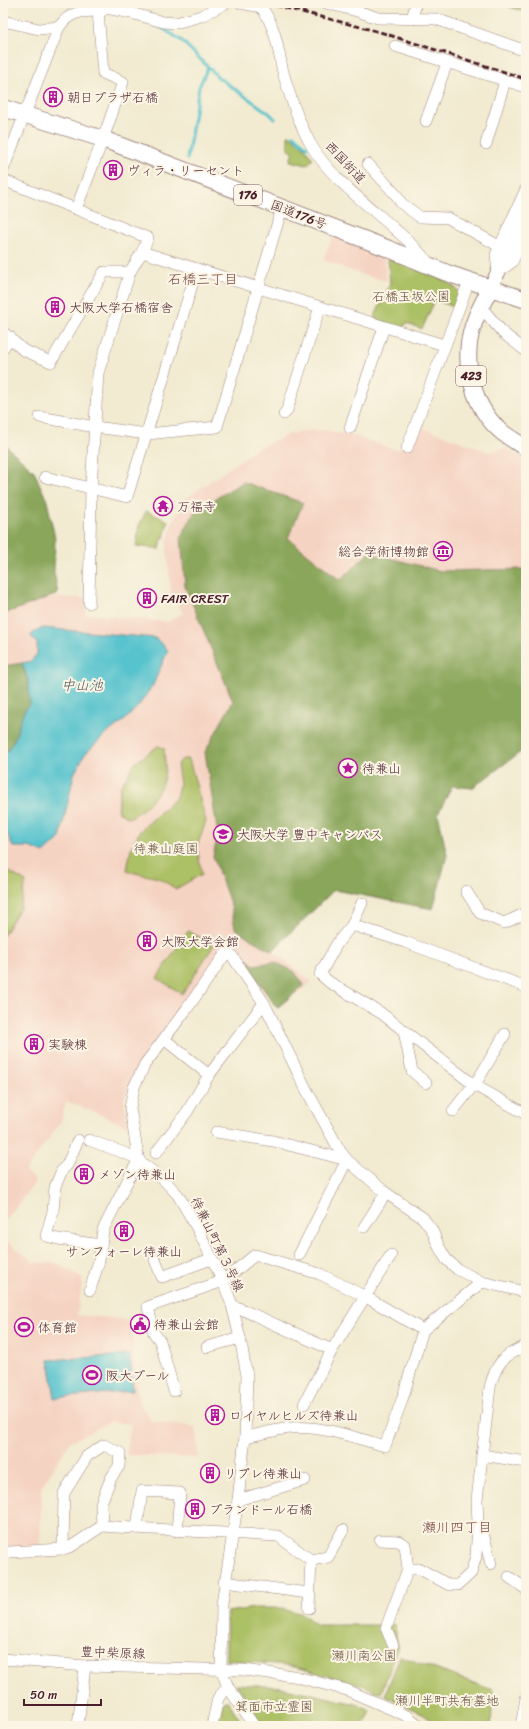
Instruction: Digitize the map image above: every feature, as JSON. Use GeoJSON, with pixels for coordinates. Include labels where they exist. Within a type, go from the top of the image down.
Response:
{"type":"FeatureCollection","features":[{"type":"Feature","properties":{"kind":"highway","name":"国道176号"},"geometry":{"type":"LineString","coordinates":[[3,108],[103,139],[432,267],[526,300]]}},
{"type":"Feature","properties":{"kind":"highway","name":"423"},"geometry":{"type":"LineString","coordinates":[[491,287],[473,326],[468,344],[468,360],[475,392],[490,419],[502,432],[526,448]]}},
{"type":"Feature","properties":{"kind":"main road"},"geometry":{"type":"LineString","coordinates":[[491,287],[526,214]]}},
{"type":"Feature","properties":{"kind":"street"},"geometry":{"type":"LineString","coordinates":[[3,170],[59,27],[66,18],[72,14],[102,11],[106,8],[163,22],[176,23],[200,16],[226,3]]}},
{"type":"Feature","properties":{"kind":"street"},"geometry":{"type":"LineString","coordinates":[[241,3],[261,5]]}},
{"type":"Feature","properties":{"kind":"street"},"geometry":{"type":"LineString","coordinates":[[326,3],[359,7],[378,18],[436,19],[526,51]]}},
{"type":"Feature","properties":{"kind":"street"},"geometry":{"type":"LineString","coordinates":[[412,18],[416,3]]}},
{"type":"Feature","properties":{"kind":"street","name":"西国街道"},"geometry":{"type":"LineString","coordinates":[[261,5],[266,13],[275,36],[293,108],[320,159],[368,206],[412,244],[432,267]]}},
{"type":"Feature","properties":{"kind":"street"},"geometry":{"type":"LineString","coordinates":[[76,209],[124,82],[103,73],[98,11]]}},
{"type":"Feature","properties":{"kind":"street"},"geometry":{"type":"LineString","coordinates":[[3,21],[39,29],[59,27]]}},
{"type":"Feature","properties":{"kind":"street"},"geometry":{"type":"LineString","coordinates":[[395,46],[526,87]]}},
{"type":"Feature","properties":{"kind":"street"},"geometry":{"type":"LineString","coordinates":[[426,121],[446,63]]}},
{"type":"Feature","properties":{"kind":"street"},"geometry":{"type":"LineString","coordinates":[[486,144],[505,81]]}},
{"type":"Feature","properties":{"kind":"street"},"geometry":{"type":"LineString","coordinates":[[368,164],[397,196],[401,203],[420,217],[448,218],[499,246]]}},
{"type":"Feature","properties":{"kind":"street"},"geometry":{"type":"LineString","coordinates":[[3,180],[148,238],[142,252],[130,272],[98,372],[91,488],[89,603]]}},
{"type":"Feature","properties":{"kind":"street"},"geometry":{"type":"LineString","coordinates":[[526,189],[499,246],[496,255],[498,272],[512,262],[526,233]]}},
{"type":"Feature","properties":{"kind":"street"},"geometry":{"type":"LineString","coordinates":[[40,417],[95,427],[147,434],[217,427],[282,208]]}},
{"type":"Feature","properties":{"kind":"street"},"geometry":{"type":"LineString","coordinates":[[142,252],[258,289],[444,345]]}},
{"type":"Feature","properties":{"kind":"street"},"geometry":{"type":"LineString","coordinates":[[46,477],[127,497],[197,269]]}},
{"type":"Feature","properties":{"kind":"street"},"geometry":{"type":"LineString","coordinates":[[6,334],[23,350],[51,362],[104,272],[130,272]]}},
{"type":"Feature","properties":{"kind":"street"},"geometry":{"type":"LineString","coordinates":[[407,448],[469,281]]}},
{"type":"Feature","properties":{"kind":"street"},"geometry":{"type":"LineString","coordinates":[[481,307],[503,334],[526,351]]}},
{"type":"Feature","properties":{"kind":"street"},"geometry":{"type":"LineString","coordinates":[[284,414],[287,410],[320,308]]}},
{"type":"Feature","properties":{"kind":"street"},"geometry":{"type":"LineString","coordinates":[[350,428],[384,326]]}},
{"type":"Feature","properties":{"kind":"street"},"geometry":{"type":"LineString","coordinates":[[3,348],[6,334]]}},
{"type":"Feature","properties":{"kind":"street"},"geometry":{"type":"LineString","coordinates":[[466,891],[480,913],[504,924],[526,913]]}},
{"type":"Feature","properties":{"kind":"street"},"geometry":{"type":"LineString","coordinates":[[362,903],[352,925],[338,942],[320,974],[329,982],[381,1013],[474,1086],[526,1114]]}},
{"type":"Feature","properties":{"kind":"street"},"geometry":{"type":"LineString","coordinates":[[352,925],[405,942],[526,987]]}},
{"type":"Feature","properties":{"kind":"street"},"geometry":{"type":"LineString","coordinates":[[90,1290],[99,1261],[103,1230],[134,1168],[139,1162],[130,1108],[134,1087],[145,1064],[228,950],[264,1003],[306,1089],[347,1160],[386,1193],[423,1218],[432,1230],[446,1259],[457,1269],[482,1282],[526,1292]]}},
{"type":"Feature","properties":{"kind":"street"},"geometry":{"type":"LineString","coordinates":[[156,1153],[187,1112],[209,1075],[264,1003]]}},
{"type":"Feature","properties":{"kind":"street"},"geometry":{"type":"LineString","coordinates":[[404,1031],[412,1070],[426,1083]]}},
{"type":"Feature","properties":{"kind":"street"},"geometry":{"type":"LineString","coordinates":[[453,1111],[474,1086],[505,1034]]}},
{"type":"Feature","properties":{"kind":"street"},"geometry":{"type":"LineString","coordinates":[[164,1039],[209,1075]]}},
{"type":"Feature","properties":{"kind":"street"},"geometry":{"type":"LineString","coordinates":[[216,1132],[272,1141],[347,1160]]}},
{"type":"Feature","properties":{"kind":"street","name":"待兼山町第３号線"},"geometry":{"type":"LineString","coordinates":[[101,1245],[46,1236],[53,1211],[55,1188],[62,1170],[67,1165],[83,1140],[132,1156],[164,1180],[178,1195],[198,1228],[232,1306],[247,1376],[244,1438],[238,1500],[224,1582],[222,1604],[221,1669]]}},
{"type":"Feature","properties":{"kind":"street"},"geometry":{"type":"LineString","coordinates":[[299,1255],[347,1160]]}},
{"type":"Feature","properties":{"kind":"street"},"geometry":{"type":"LineString","coordinates":[[364,1227],[386,1193]]}},
{"type":"Feature","properties":{"kind":"street"},"geometry":{"type":"LineString","coordinates":[[174,1391],[160,1341],[154,1333],[148,1307],[222,1281],[255,1255],[320,1274],[366,1297],[423,1330]]}},
{"type":"Feature","properties":{"kind":"street"},"geometry":{"type":"LineString","coordinates":[[304,1404],[332,1350],[391,1255]]}},
{"type":"Feature","properties":{"kind":"street"},"geometry":{"type":"LineString","coordinates":[[155,1260],[162,1277],[211,1259]]}},
{"type":"Feature","properties":{"kind":"street"},"geometry":{"type":"LineString","coordinates":[[244,1438],[293,1424],[337,1433],[385,1446],[402,1400],[423,1330],[482,1282]]}},
{"type":"Feature","properties":{"kind":"street"},"geometry":{"type":"LineString","coordinates":[[232,1306],[332,1350]]}},
{"type":"Feature","properties":{"kind":"street"},"geometry":{"type":"LineString","coordinates":[[207,1347],[240,1338]]}},
{"type":"Feature","properties":{"kind":"street"},"geometry":{"type":"LineString","coordinates":[[408,1569],[420,1569],[449,1585],[458,1585],[470,1573],[476,1556],[478,1523],[477,1500],[490,1388],[495,1370],[503,1359],[516,1350],[526,1346]]}},
{"type":"Feature","properties":{"kind":"street"},"geometry":{"type":"LineString","coordinates":[[63,1549],[64,1493],[87,1456],[104,1445],[120,1453],[119,1466],[111,1478],[101,1504],[102,1526]]}},
{"type":"Feature","properties":{"kind":"street"},"geometry":{"type":"LineString","coordinates":[[482,1455],[526,1462]]}},
{"type":"Feature","properties":{"kind":"street"},"geometry":{"type":"LineString","coordinates":[[238,1500],[305,1480]]}},
{"type":"Feature","properties":{"kind":"street"},"geometry":{"type":"LineString","coordinates":[[137,1528],[142,1491],[180,1493],[177,1531]]}},
{"type":"Feature","properties":{"kind":"street"},"geometry":{"type":"LineString","coordinates":[[478,1523],[483,1533],[491,1564]]}},
{"type":"Feature","properties":{"kind":"street"},"geometry":{"type":"LineString","coordinates":[[3,1556],[9,1552],[63,1549],[72,1546],[102,1526],[278,1536],[311,1560],[328,1557],[343,1530]]}},
{"type":"Feature","properties":{"kind":"street"},"geometry":{"type":"LineString","coordinates":[[380,1540],[398,1541],[405,1545],[408,1569],[386,1628],[393,1646]]}},
{"type":"Feature","properties":{"kind":"street"},"geometry":{"type":"LineString","coordinates":[[309,1608],[311,1560]]}},
{"type":"Feature","properties":{"kind":"street"},"geometry":{"type":"LineString","coordinates":[[509,1577],[526,1589]]}},
{"type":"Feature","properties":{"kind":"street"},"geometry":{"type":"LineString","coordinates":[[224,1582],[309,1593]]}},
{"type":"Feature","properties":{"kind":"street","name":"豊中柴原線"},"geometry":{"type":"LineString","coordinates":[[3,1659],[85,1666],[243,1670],[292,1676],[346,1690],[406,1716],[420,1726]]}},
{"type":"Feature","properties":{"kind":"street"},"geometry":{"type":"LineString","coordinates":[[78,1726],[85,1666]]}},
{"type":"Feature","properties":{"kind":"street"},"geometry":{"type":"LineString","coordinates":[[221,1669],[228,1687],[254,1726]]}},
{"type":"Feature","properties":{"kind":"street"},"geometry":{"type":"LineString","coordinates":[[212,1726],[218,1698],[228,1687]]}},
{"type":"Feature","properties":{"kind":"street"},"geometry":{"type":"LineString","coordinates":[[521,1726],[526,1698]]}},
{"type":"Feature","properties":{"kind":"shaded area"},"geometry":{"type":"Polygon","coordinates":[[[333,236],[384,257],[387,281],[363,275],[323,260],[333,236]]]}},
{"type":"Feature","properties":{"kind":"shaded area","name":"大阪大学 豊中キャンパス"},"geometry":{"type":"Polygon","coordinates":[[[419,426],[489,452],[507,448],[526,460],[526,748],[472,788],[452,786],[438,814],[447,855],[433,909],[334,890],[272,950],[312,982],[277,1008],[224,944],[184,1005],[138,1066],[124,1098],[128,1126],[66,1101],[61,1122],[25,1171],[36,1181],[3,1224],[3,440],[35,484],[45,597],[86,598],[86,614],[167,622],[183,613],[171,592],[167,540],[173,521],[185,499],[258,448],[290,434],[304,431],[325,430],[354,436],[397,450],[403,446],[419,426]]]}},
{"type":"Feature","properties":{"kind":"shaded area"},"geometry":{"type":"Polygon","coordinates":[[[3,1238],[35,1263],[54,1262],[83,1278],[77,1315],[131,1320],[138,1401],[151,1421],[196,1427],[198,1458],[126,1455],[131,1424],[110,1422],[70,1442],[42,1486],[40,1545],[3,1548],[3,1238]]]}},
{"type":"Feature","properties":{"kind":"green space"},"geometry":{"type":"Polygon","coordinates":[[[498,3],[526,3],[526,12],[498,3]]]}},
{"type":"Feature","properties":{"kind":"green space"},"geometry":{"type":"Polygon","coordinates":[[[288,134],[305,148],[313,159],[307,165],[290,161],[293,152],[288,149],[288,134]]]}},
{"type":"Feature","properties":{"kind":"green space","name":"石橋玉坂公園"},"geometry":{"type":"Polygon","coordinates":[[[388,258],[448,282],[460,292],[454,307],[435,300],[422,329],[406,323],[403,329],[374,318],[390,284],[388,258]]]}},
{"type":"Feature","properties":{"kind":"green space"},"geometry":{"type":"Polygon","coordinates":[[[3,443],[34,471],[47,501],[55,538],[54,572],[58,594],[9,612],[3,616],[3,443]]]}},
{"type":"Feature","properties":{"kind":"green space"},"geometry":{"type":"Polygon","coordinates":[[[243,482],[303,503],[288,538],[340,580],[369,553],[441,571],[526,569],[526,748],[472,788],[452,786],[438,814],[447,855],[433,909],[334,890],[272,951],[252,940],[235,928],[231,906],[213,856],[218,835],[205,752],[233,701],[185,586],[181,537],[195,511],[243,482]]]}},
{"type":"Feature","properties":{"kind":"green space"},"geometry":{"type":"Polygon","coordinates":[[[146,511],[168,521],[160,549],[136,546],[139,526],[146,511]]]}},
{"type":"Feature","properties":{"kind":"green space"},"geometry":{"type":"Polygon","coordinates":[[[22,663],[28,682],[30,704],[23,713],[15,738],[7,752],[3,753],[3,666],[22,663]]]}},
{"type":"Feature","properties":{"kind":"green space"},"geometry":{"type":"Polygon","coordinates":[[[158,746],[164,748],[165,767],[162,785],[147,805],[129,818],[118,812],[120,787],[135,763],[158,746]]]}},
{"type":"Feature","properties":{"kind":"green space","name":"待兼山庭園"},"geometry":{"type":"Polygon","coordinates":[[[183,759],[189,759],[206,821],[197,847],[202,874],[176,889],[159,878],[127,870],[131,848],[140,831],[175,799],[180,784],[177,764],[183,759]]]}},
{"type":"Feature","properties":{"kind":"green space"},"geometry":{"type":"Polygon","coordinates":[[[6,870],[26,882],[20,908],[3,936],[3,873],[6,870]]]}},
{"type":"Feature","properties":{"kind":"green space"},"geometry":{"type":"Polygon","coordinates":[[[188,931],[214,945],[182,994],[157,978],[188,931]]]}},
{"type":"Feature","properties":{"kind":"green space"},"geometry":{"type":"Polygon","coordinates":[[[238,952],[254,965],[274,962],[294,971],[304,985],[277,1008],[238,952]]]}},
{"type":"Feature","properties":{"kind":"green space","name":"瀬川南公園"},"geometry":{"type":"Polygon","coordinates":[[[254,1608],[278,1608],[303,1614],[316,1625],[395,1625],[398,1647],[381,1693],[362,1685],[287,1665],[226,1660],[227,1612],[254,1608]]]}},
{"type":"Feature","properties":{"kind":"green space","name":"瀬川半町共有墓地"},"geometry":{"type":"Polygon","coordinates":[[[400,1656],[493,1690],[491,1726],[439,1726],[424,1715],[385,1695],[400,1656]]]}},
{"type":"Feature","properties":{"kind":"green space","name":"箕面市立霊園"},"geometry":{"type":"Polygon","coordinates":[[[236,1684],[281,1687],[360,1705],[370,1710],[363,1726],[355,1723],[353,1726],[263,1726],[236,1684]]]}},
{"type":"Feature","properties":{"kind":"green space"},"geometry":{"type":"Polygon","coordinates":[[[228,1701],[242,1723],[219,1721],[223,1702],[228,1701]]]}},
{"type":"Feature","properties":{"kind":"water","name":"中山池"},"geometry":{"type":"Polygon","coordinates":[[[43,628],[155,638],[168,650],[153,685],[139,705],[125,720],[107,733],[85,754],[74,774],[60,838],[44,853],[29,847],[13,847],[3,824],[3,753],[7,752],[15,738],[23,713],[30,703],[28,680],[22,663],[31,661],[37,654],[37,643],[31,636],[33,633],[43,628]]]}},
{"type":"Feature","properties":{"kind":"water","name":"阪大プール"},"geometry":{"type":"Polygon","coordinates":[[[130,1355],[133,1391],[55,1398],[49,1360],[130,1355]]]}},
{"type":"Feature","properties":{"kind":"waterway"},"geometry":{"type":"LineString","coordinates":[[159,26],[181,40],[219,78],[269,113],[275,119]]}},
{"type":"Feature","properties":{"kind":"waterway"},"geometry":{"type":"LineString","coordinates":[[187,159],[199,87],[208,67]]}},
{"type":"Feature","properties":{"kind":"waterway"},"geometry":{"type":"LineString","coordinates":[[293,135],[307,147]]}},
{"type":"Feature","properties":{"kind":"railway"},"geometry":{"type":"LineString","coordinates":[[267,3],[380,32],[526,79]]}},
{"type":"Feature","properties":{"kind":"place","name":"朝日プラザ石橋"},"geometry":{"type":"Point","coordinates":[53,97]}},
{"type":"Feature","properties":{"kind":"place","name":"ヴィラ・リーセント"},"geometry":{"type":"Point","coordinates":[113,170]}},
{"type":"Feature","properties":{"kind":"place","name":"大阪大学石橋宿舎"},"geometry":{"type":"Point","coordinates":[55,307]}},
{"type":"Feature","properties":{"kind":"place","name":"万福寺"},"geometry":{"type":"Point","coordinates":[163,506]}},
{"type":"Feature","properties":{"kind":"place","name":"総合学術博物館"},"geometry":{"type":"Point","coordinates":[443,551]}},
{"type":"Feature","properties":{"kind":"place","name":"FAIR CREST"},"geometry":{"type":"Point","coordinates":[147,598]}},
{"type":"Feature","properties":{"kind":"place","name":"待兼山"},"geometry":{"type":"Point","coordinates":[348,768]}},
{"type":"Feature","properties":{"kind":"place","name":"大阪大学 豊中キャンパス"},"geometry":{"type":"Point","coordinates":[223,834]}},
{"type":"Feature","properties":{"kind":"place","name":"大阪大学会館"},"geometry":{"type":"Point","coordinates":[147,941]}},
{"type":"Feature","properties":{"kind":"place","name":"実験棟"},"geometry":{"type":"Point","coordinates":[34,1044]}},
{"type":"Feature","properties":{"kind":"place","name":"メゾン待兼山"},"geometry":{"type":"Point","coordinates":[84,1174]}},
{"type":"Feature","properties":{"kind":"place","name":"サンフォーレ待兼山"},"geometry":{"type":"Point","coordinates":[124,1231]}},
{"type":"Feature","properties":{"kind":"place","name":"待兼山会館"},"geometry":{"type":"Point","coordinates":[140,1324]}},
{"type":"Feature","properties":{"kind":"place","name":"体育館"},"geometry":{"type":"Point","coordinates":[24,1327]}},
{"type":"Feature","properties":{"kind":"place","name":"阪大プール"},"geometry":{"type":"Point","coordinates":[92,1375]}},
{"type":"Feature","properties":{"kind":"place","name":"ロイヤルヒルズ待兼山"},"geometry":{"type":"Point","coordinates":[215,1415]}},
{"type":"Feature","properties":{"kind":"place","name":"リブレ待兼山"},"geometry":{"type":"Point","coordinates":[210,1473]}},
{"type":"Feature","properties":{"kind":"place","name":"プランドール石橋"},"geometry":{"type":"Point","coordinates":[195,1509]}},
{"type":"Feature","properties":{"kind":"district","name":"石橋三丁目"},"geometry":{"type":"Point","coordinates":[203,279]}},
{"type":"Feature","properties":{"kind":"district","name":"瀬川四丁目"},"geometry":{"type":"Point","coordinates":[457,1527]}}]}
